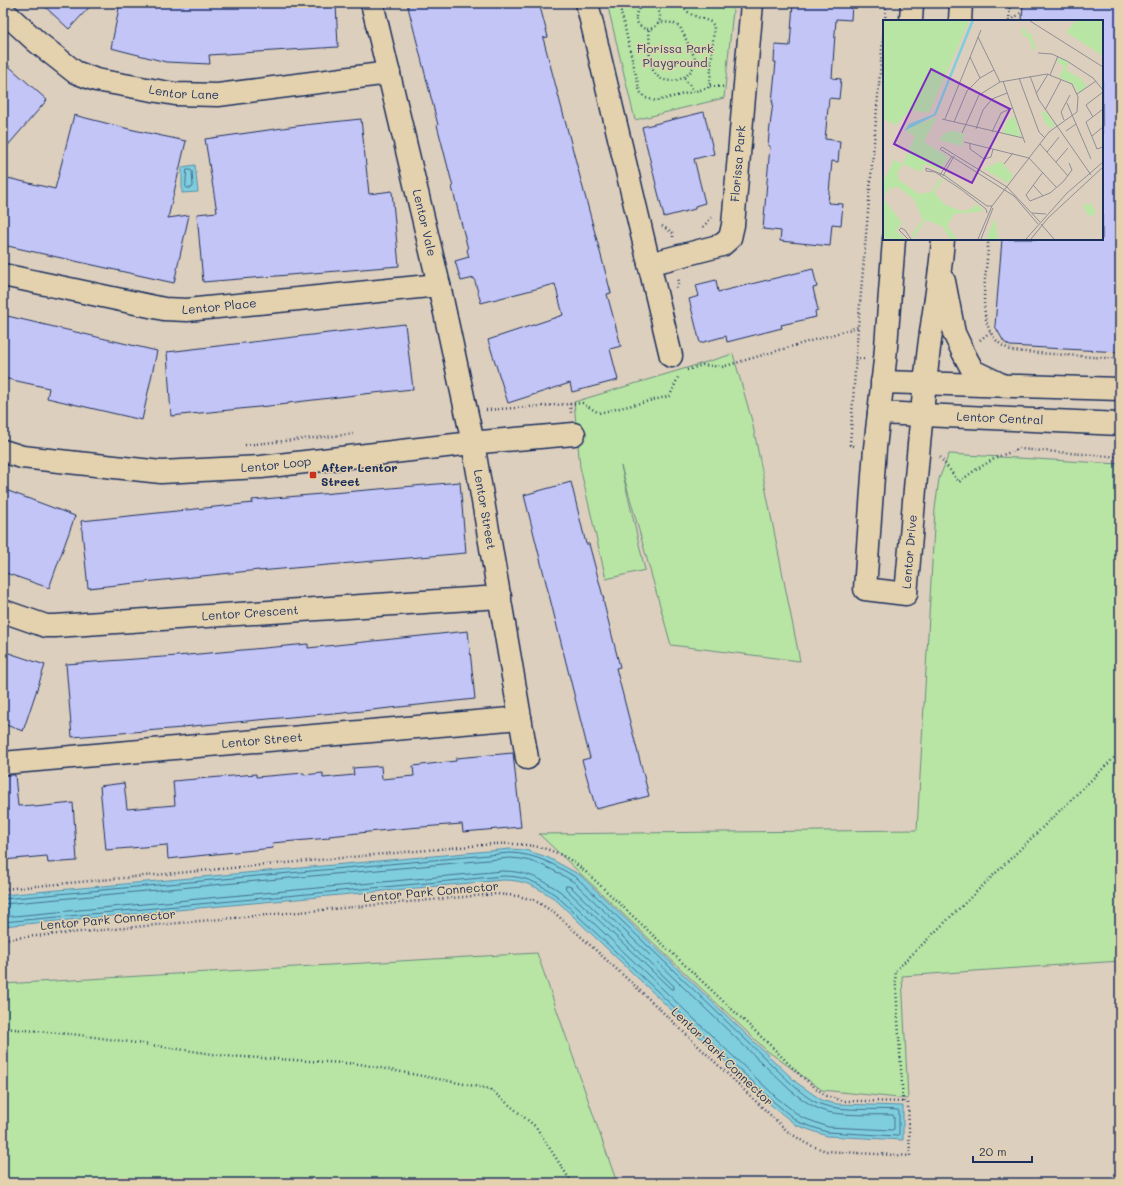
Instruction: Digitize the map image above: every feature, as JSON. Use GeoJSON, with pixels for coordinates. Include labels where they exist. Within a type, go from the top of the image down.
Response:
{"type":"FeatureCollection","features":[{"type":"Feature","properties":{"kind":"street","name":"Lentor Vale"},"geometry":{"type":"LineString","coordinates":[[372,3],[439,285],[473,443]]}},
{"type":"Feature","properties":{"kind":"street"},"geometry":{"type":"LineString","coordinates":[[587,3],[671,356]]}},
{"type":"Feature","properties":{"kind":"street","name":"Florissa Park"},"geometry":{"type":"LineString","coordinates":[[649,264],[722,245],[730,238],[733,225],[752,3]]}},
{"type":"Feature","properties":{"kind":"street"},"geometry":{"type":"LineString","coordinates":[[911,20],[912,3]]}},
{"type":"Feature","properties":{"kind":"street"},"geometry":{"type":"LineString","coordinates":[[960,20],[961,3]]}},
{"type":"Feature","properties":{"kind":"street","name":"Lentor Lane"},"geometry":{"type":"LineString","coordinates":[[3,11],[37,42],[75,72],[96,80],[175,94],[218,95],[389,73]]}},
{"type":"Feature","properties":{"kind":"street","name":"Lentor Drive"},"geometry":{"type":"LineString","coordinates":[[894,240],[865,589],[906,594],[921,415],[943,240]]}},
{"type":"Feature","properties":{"kind":"street"},"geometry":{"type":"LineString","coordinates":[[941,264],[954,333],[963,352],[973,371],[1001,385]]}},
{"type":"Feature","properties":{"kind":"street","name":"Lentor Place"},"geometry":{"type":"LineString","coordinates":[[3,275],[164,309],[175,310],[439,285]]}},
{"type":"Feature","properties":{"kind":"street"},"geometry":{"type":"LineString","coordinates":[[882,382],[1120,389]]}},
{"type":"Feature","properties":{"kind":"street","name":"Lentor Central"},"geometry":{"type":"LineString","coordinates":[[879,413],[1120,424]]}},
{"type":"Feature","properties":{"kind":"street","name":"Lentor Loop"},"geometry":{"type":"LineString","coordinates":[[3,451],[22,457],[161,472],[261,467],[473,443],[574,434]]}},
{"type":"Feature","properties":{"kind":"street","name":"Lentor Street"},"geometry":{"type":"LineString","coordinates":[[473,443],[527,758]]}},
{"type":"Feature","properties":{"kind":"street","name":"Lentor Crescent"},"geometry":{"type":"LineString","coordinates":[[3,611],[46,626],[55,626],[500,596]]}},
{"type":"Feature","properties":{"kind":"street","name":"Lentor Street"},"geometry":{"type":"LineString","coordinates":[[3,762],[520,718]]}},
{"type":"Feature","properties":{"kind":"path"},"geometry":{"type":"LineString","coordinates":[[619,3],[640,92],[646,98],[656,101],[708,88],[710,86],[730,88]]}},
{"type":"Feature","properties":{"kind":"path"},"geometry":{"type":"LineString","coordinates":[[637,3],[639,8]]}},
{"type":"Feature","properties":{"kind":"path"},"geometry":{"type":"LineString","coordinates":[[677,3],[692,15],[711,22],[714,26],[710,86]]}},
{"type":"Feature","properties":{"kind":"path"},"geometry":{"type":"LineString","coordinates":[[885,20],[886,3]]}},
{"type":"Feature","properties":{"kind":"path"},"geometry":{"type":"LineString","coordinates":[[1009,20],[1010,3]]}},
{"type":"Feature","properties":{"kind":"path"},"geometry":{"type":"LineString","coordinates":[[646,4],[655,7],[660,13],[659,22],[655,27],[649,30],[640,27],[635,16],[639,8],[646,4]]}},
{"type":"Feature","properties":{"kind":"path"},"geometry":{"type":"LineString","coordinates":[[1010,20],[1022,12]]}},
{"type":"Feature","properties":{"kind":"path"},"geometry":{"type":"LineString","coordinates":[[659,22],[673,23],[680,27],[696,60]]}},
{"type":"Feature","properties":{"kind":"path"},"geometry":{"type":"LineString","coordinates":[[649,30],[651,63],[654,73],[662,80],[672,82],[684,78],[691,71],[696,60]]}},
{"type":"Feature","properties":{"kind":"path"},"geometry":{"type":"LineString","coordinates":[[850,445],[858,327],[883,40]]}},
{"type":"Feature","properties":{"kind":"path"},"geometry":{"type":"LineString","coordinates":[[696,60],[712,61]]}},
{"type":"Feature","properties":{"kind":"path"},"geometry":{"type":"LineString","coordinates":[[684,78],[694,91]]}},
{"type":"Feature","properties":{"kind":"path"},"geometry":{"type":"LineString","coordinates":[[988,240],[989,251],[985,291],[985,317],[990,332],[998,343],[1012,351],[1119,359]]}},
{"type":"Feature","properties":{"kind":"path"},"geometry":{"type":"LineString","coordinates":[[570,404],[582,403],[599,413],[670,396],[680,371],[703,365],[722,367],[858,327]]}},
{"type":"Feature","properties":{"kind":"path"},"geometry":{"type":"LineString","coordinates":[[239,446],[357,433]]}},
{"type":"Feature","properties":{"kind":"path"},"geometry":{"type":"LineString","coordinates":[[939,456],[958,482],[997,457],[1019,449],[1120,457]]}},
{"type":"Feature","properties":{"kind":"path"},"geometry":{"type":"LineString","coordinates":[[3,889],[493,844],[533,845],[565,857],[587,873],[801,1076],[826,1096],[844,1101],[903,1102],[895,971],[1120,752]]}},
{"type":"Feature","properties":{"kind":"path","name":"Lentor Park Connector"},"geometry":{"type":"LineString","coordinates":[[3,939],[496,894],[518,896],[534,900],[555,914],[647,997],[787,1132],[807,1144],[826,1151],[910,1156],[908,1102],[903,1102]]}},
{"type":"Feature","properties":{"kind":"path"},"geometry":{"type":"LineString","coordinates":[[3,1028],[80,1036],[227,1056],[360,1064],[490,1089],[536,1127],[572,1183]]}},
{"type":"Feature","properties":{"kind":"green space","name":"Florissa Park Playground"},"geometry":{"type":"Polygon","coordinates":[[[607,3],[730,3],[733,10],[724,98],[635,120],[607,3]]]}},
{"type":"Feature","properties":{"kind":"green space"},"geometry":{"type":"Polygon","coordinates":[[[733,354],[752,421],[800,661],[671,645],[621,466],[645,570],[606,579],[580,467],[574,402],[733,354]]]}},
{"type":"Feature","properties":{"kind":"green space"},"geometry":{"type":"Polygon","coordinates":[[[949,454],[1120,464],[1120,961],[902,976],[908,1099],[822,1090],[766,1050],[539,834],[917,830],[935,509],[939,479],[949,454]]]}},
{"type":"Feature","properties":{"kind":"green space"},"geometry":{"type":"Polygon","coordinates":[[[537,953],[617,1183],[3,1183],[3,984],[537,953]]]}},
{"type":"Feature","properties":{"kind":"water"},"geometry":{"type":"Polygon","coordinates":[[[195,165],[198,192],[182,193],[182,167],[195,165]]]}},
{"type":"Feature","properties":{"kind":"water"},"geometry":{"type":"Polygon","coordinates":[[[510,849],[525,850],[547,857],[580,875],[797,1083],[823,1101],[837,1104],[903,1106],[903,1140],[827,1136],[796,1125],[771,1105],[555,899],[536,888],[518,881],[503,880],[3,926],[3,895],[510,849]]]}},
{"type":"Feature","properties":{"kind":"building"},"geometry":{"type":"Polygon","coordinates":[[[41,3],[93,3],[69,29],[41,3]]]}},
{"type":"Feature","properties":{"kind":"building"},"geometry":{"type":"Polygon","coordinates":[[[120,3],[336,3],[338,47],[209,55],[210,64],[166,62],[111,48],[120,3]]]}},
{"type":"Feature","properties":{"kind":"building"},"geometry":{"type":"Polygon","coordinates":[[[407,3],[539,3],[548,37],[543,38],[611,293],[607,294],[621,346],[610,349],[618,380],[572,392],[570,383],[508,403],[488,340],[563,315],[555,284],[481,303],[474,278],[461,281],[455,261],[469,257],[468,249],[407,3]]]}},
{"type":"Feature","properties":{"kind":"building"},"geometry":{"type":"Polygon","coordinates":[[[793,3],[852,3],[851,20],[836,19],[832,78],[841,79],[839,99],[829,98],[825,139],[840,141],[838,162],[832,161],[828,203],[843,204],[841,225],[832,224],[830,246],[780,241],[781,231],[763,229],[770,146],[768,146],[776,62],[774,62],[775,45],[790,46],[793,3]]]}},
{"type":"Feature","properties":{"kind":"building"},"geometry":{"type":"Polygon","coordinates":[[[1023,3],[1120,3],[1120,352],[1010,346],[1004,342],[995,326],[1002,240],[1103,240],[1103,20],[1022,20],[1023,3]]]}},
{"type":"Feature","properties":{"kind":"building"},"geometry":{"type":"Polygon","coordinates":[[[3,61],[47,100],[3,151],[3,61]]]}},
{"type":"Feature","properties":{"kind":"building"},"geometry":{"type":"Polygon","coordinates":[[[704,112],[714,154],[694,159],[705,203],[695,206],[695,209],[664,217],[642,127],[704,112]]]}},
{"type":"Feature","properties":{"kind":"building"},"geometry":{"type":"Polygon","coordinates":[[[74,115],[129,129],[186,141],[168,218],[189,215],[174,283],[3,245],[3,177],[55,189],[74,115]]]}},
{"type":"Feature","properties":{"kind":"building"},"geometry":{"type":"Polygon","coordinates":[[[361,119],[369,194],[392,191],[399,266],[203,282],[197,214],[217,212],[205,139],[304,125],[361,119]]]}},
{"type":"Feature","properties":{"kind":"building"},"geometry":{"type":"Polygon","coordinates":[[[813,269],[817,287],[813,288],[818,310],[815,311],[816,317],[781,325],[782,328],[727,342],[726,336],[700,343],[689,299],[699,296],[696,285],[716,280],[718,292],[813,269]]]}},
{"type":"Feature","properties":{"kind":"building"},"geometry":{"type":"Polygon","coordinates":[[[3,315],[157,351],[142,420],[47,398],[49,388],[3,378],[3,315]]]}},
{"type":"Feature","properties":{"kind":"building"},"geometry":{"type":"Polygon","coordinates":[[[405,324],[413,389],[171,416],[167,352],[405,324]]]}},
{"type":"Feature","properties":{"kind":"building"},"geometry":{"type":"Polygon","coordinates":[[[460,482],[466,553],[259,570],[88,588],[81,521],[253,503],[252,500],[460,482]]]}},
{"type":"Feature","properties":{"kind":"building"},"geometry":{"type":"Polygon","coordinates":[[[571,482],[586,544],[589,544],[604,600],[620,667],[616,668],[649,796],[596,809],[582,760],[590,758],[524,495],[571,482]]]}},
{"type":"Feature","properties":{"kind":"building"},"geometry":{"type":"Polygon","coordinates":[[[3,489],[75,516],[49,588],[3,572],[3,489]]]}},
{"type":"Feature","properties":{"kind":"building"},"geometry":{"type":"Polygon","coordinates":[[[468,631],[475,699],[334,714],[72,737],[66,664],[308,644],[308,648],[468,631]]]}},
{"type":"Feature","properties":{"kind":"building"},"geometry":{"type":"Polygon","coordinates":[[[3,651],[45,665],[23,731],[3,724],[3,651]]]}},
{"type":"Feature","properties":{"kind":"building"},"geometry":{"type":"Polygon","coordinates":[[[513,753],[521,827],[463,832],[462,824],[408,828],[329,836],[329,838],[272,843],[273,848],[168,859],[167,845],[106,850],[100,786],[124,783],[127,809],[175,805],[173,781],[256,774],[256,777],[304,773],[304,775],[323,773],[323,778],[354,775],[353,768],[381,766],[382,779],[414,776],[413,766],[456,761],[456,758],[513,753]]]}},
{"type":"Feature","properties":{"kind":"building"},"geometry":{"type":"Polygon","coordinates":[[[3,775],[15,775],[18,806],[34,805],[35,807],[73,803],[77,861],[48,863],[47,856],[3,860],[3,775]]]}},
{"type":"Feature","properties":{"kind":"place","name":"After Lentor Street"},"geometry":{"type":"Point","coordinates":[313,475]}}]}
